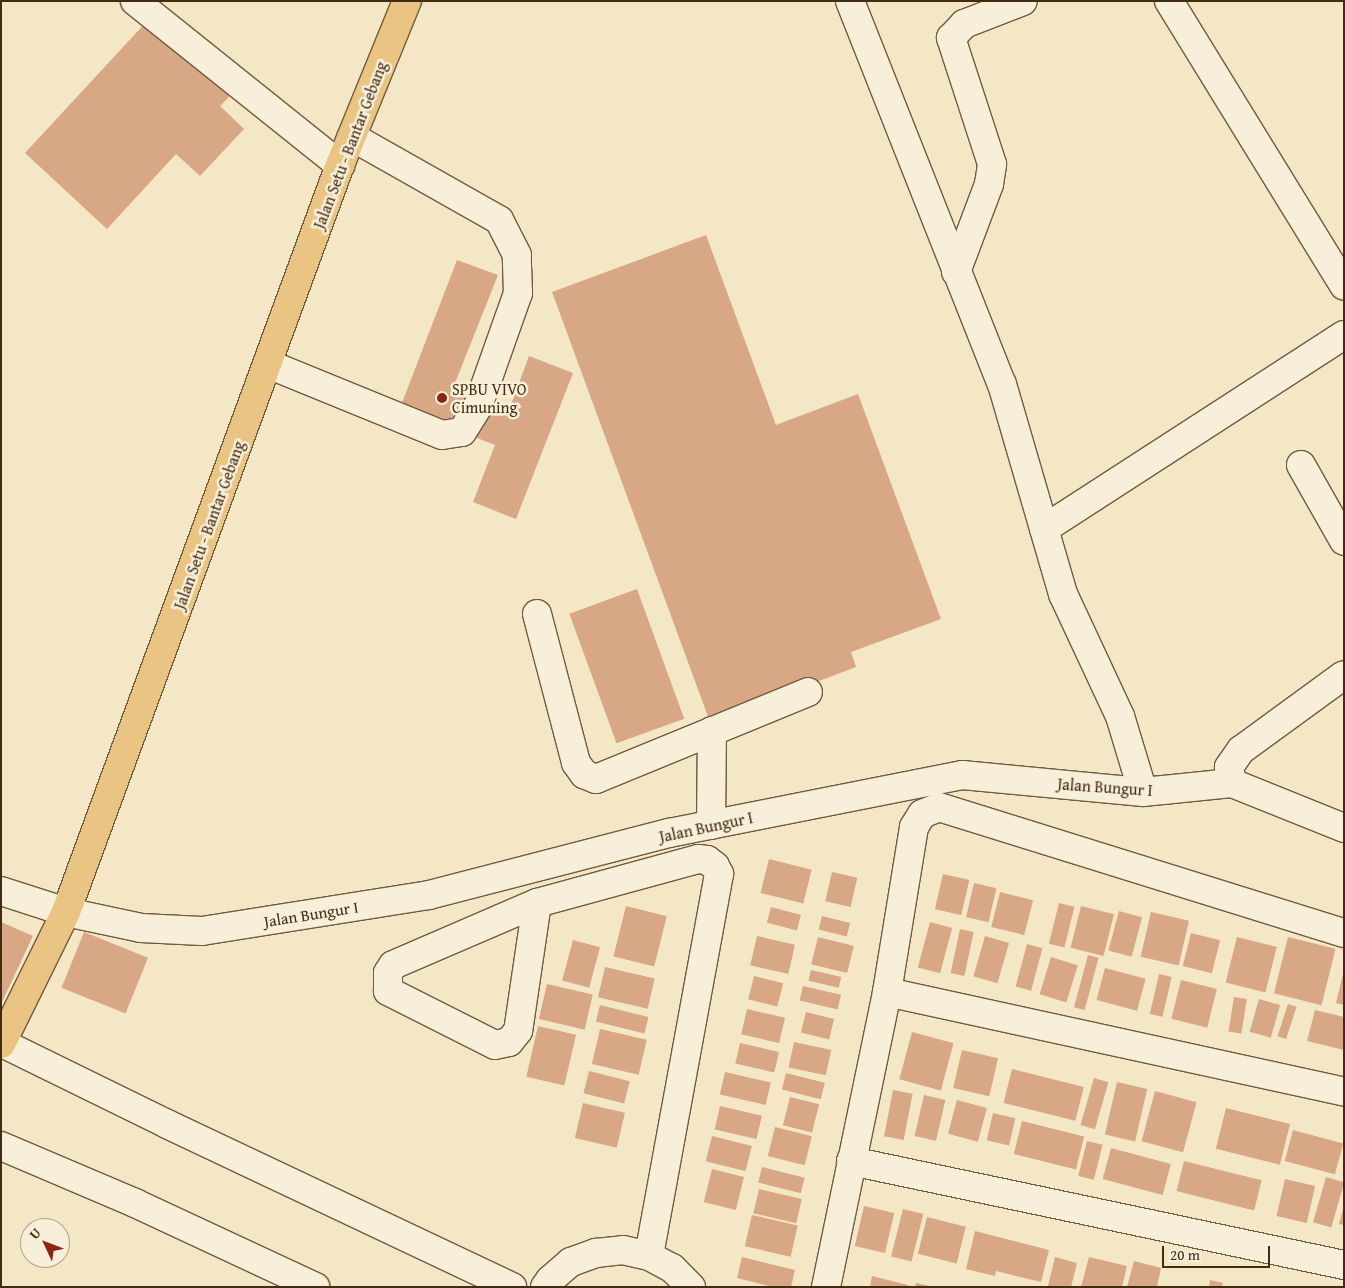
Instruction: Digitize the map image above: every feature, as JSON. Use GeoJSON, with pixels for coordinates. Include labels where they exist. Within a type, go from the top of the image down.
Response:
{"type":"FeatureCollection","features":[{"type":"Feature","properties":{"kind":"main road","name":"Jalan Setu - Bantar Gebang"},"geometry":{"type":"LineString","coordinates":[[2,1043],[66,912],[340,165],[406,1]]}},
{"type":"Feature","properties":{"kind":"street"},"geometry":{"type":"LineString","coordinates":[[135,1],[340,165]]}},
{"type":"Feature","properties":{"kind":"street"},"geometry":{"type":"LineString","coordinates":[[850,1],[1002,384],[1064,594],[1120,716],[1143,792]]}},
{"type":"Feature","properties":{"kind":"street"},"geometry":{"type":"LineString","coordinates":[[956,272],[988,184],[992,164],[951,38],[964,24],[1023,1]]}},
{"type":"Feature","properties":{"kind":"street"},"geometry":{"type":"LineString","coordinates":[[1169,1],[1344,286]]}},
{"type":"Feature","properties":{"kind":"street"},"geometry":{"type":"LineString","coordinates":[[268,364],[442,435],[462,432],[478,406],[518,293],[517,255],[499,220],[352,137]]}},
{"type":"Feature","properties":{"kind":"street"},"geometry":{"type":"LineString","coordinates":[[1044,528],[1344,335]]}},
{"type":"Feature","properties":{"kind":"street"},"geometry":{"type":"LineString","coordinates":[[1300,465],[1344,541]]}},
{"type":"Feature","properties":{"kind":"street"},"geometry":{"type":"LineString","coordinates":[[537,614],[576,763],[584,774],[596,779],[808,692]]}},
{"type":"Feature","properties":{"kind":"street"},"geometry":{"type":"LineString","coordinates":[[1232,783],[1229,767],[1241,750],[1344,675]]}},
{"type":"Feature","properties":{"kind":"street"},"geometry":{"type":"LineString","coordinates":[[711,825],[712,731]]}},
{"type":"Feature","properties":{"kind":"street","name":"Jalan Bungur I"},"geometry":{"type":"LineString","coordinates":[[1,891],[66,912],[141,928],[202,931],[429,896],[669,834],[962,775],[1143,792],[1232,783],[1344,828]]}},
{"type":"Feature","properties":{"kind":"street"},"geometry":{"type":"LineString","coordinates":[[826,1287],[887,992],[914,827],[922,814],[939,807],[1344,933]]}},
{"type":"Feature","properties":{"kind":"street"},"geometry":{"type":"LineString","coordinates":[[537,903],[518,1031],[508,1042],[495,1045],[388,990],[388,973],[393,965],[537,903],[698,860],[707,860],[715,866],[719,874],[649,1256]]}},
{"type":"Feature","properties":{"kind":"street"},"geometry":{"type":"LineString","coordinates":[[887,992],[1344,1092]]}},
{"type":"Feature","properties":{"kind":"street"},"geometry":{"type":"LineString","coordinates":[[2,1043],[167,1124],[512,1287]]}},
{"type":"Feature","properties":{"kind":"street"},"geometry":{"type":"LineString","coordinates":[[1,1146],[135,1204],[315,1287]]}},
{"type":"Feature","properties":{"kind":"street"},"geometry":{"type":"LineString","coordinates":[[851,1161],[1344,1265]]}},
{"type":"Feature","properties":{"kind":"street"},"geometry":{"type":"LineString","coordinates":[[545,1287],[550,1280],[571,1262],[596,1253],[623,1250],[649,1256],[672,1268],[691,1287]]}},
{"type":"Feature","properties":{"kind":"building"},"geometry":{"type":"Polygon","coordinates":[[[149,19],[231,95],[220,106],[244,129],[200,176],[176,154],[107,229],[25,153],[149,19]]]}},
{"type":"Feature","properties":{"kind":"building"},"geometry":{"type":"Polygon","coordinates":[[[706,235],[776,425],[858,394],[941,619],[851,652],[856,667],[710,722],[552,292],[706,235]]]}},
{"type":"Feature","properties":{"kind":"building","name":"SPBU VIVO Cimuning"},"geometry":{"type":"Polygon","coordinates":[[[457,260],[498,275],[453,388],[509,410],[529,356],[573,373],[516,519],[473,502],[495,445],[400,408],[457,260]]]}},
{"type":"Feature","properties":{"kind":"building"},"geometry":{"type":"Polygon","coordinates":[[[637,589],[684,719],[617,743],[569,614],[637,589]]]}},
{"type":"Feature","properties":{"kind":"building"},"geometry":{"type":"Polygon","coordinates":[[[769,859],[812,870],[803,904],[761,893],[769,859]]]}},
{"type":"Feature","properties":{"kind":"building"},"geometry":{"type":"Polygon","coordinates":[[[832,872],[857,878],[851,907],[825,901],[832,872]]]}},
{"type":"Feature","properties":{"kind":"building"},"geometry":{"type":"Polygon","coordinates":[[[943,874],[969,880],[961,915],[935,909],[943,874]]]}},
{"type":"Feature","properties":{"kind":"building"},"geometry":{"type":"Polygon","coordinates":[[[974,883],[996,888],[989,922],[966,917],[974,883]]]}},
{"type":"Feature","properties":{"kind":"building"},"geometry":{"type":"Polygon","coordinates":[[[1000,892],[1033,900],[1024,935],[991,927],[1000,892]]]}},
{"type":"Feature","properties":{"kind":"building"},"geometry":{"type":"Polygon","coordinates":[[[1059,903],[1075,907],[1064,948],[1049,944],[1059,903]]]}},
{"type":"Feature","properties":{"kind":"building"},"geometry":{"type":"Polygon","coordinates":[[[626,906],[667,916],[654,967],[613,956],[626,906]]]}},
{"type":"Feature","properties":{"kind":"building"},"geometry":{"type":"Polygon","coordinates":[[[1081,906],[1114,914],[1104,956],[1071,948],[1081,906]]]}},
{"type":"Feature","properties":{"kind":"building"},"geometry":{"type":"Polygon","coordinates":[[[771,907],[801,915],[797,930],[767,922],[771,907]]]}},
{"type":"Feature","properties":{"kind":"building"},"geometry":{"type":"Polygon","coordinates":[[[1119,911],[1142,917],[1132,957],[1108,951],[1119,911]]]}},
{"type":"Feature","properties":{"kind":"building"},"geometry":{"type":"Polygon","coordinates":[[[1151,912],[1189,921],[1179,966],[1141,957],[1151,912]]]}},
{"type":"Feature","properties":{"kind":"building"},"geometry":{"type":"Polygon","coordinates":[[[822,916],[850,923],[847,937],[819,930],[822,916]]]}},
{"type":"Feature","properties":{"kind":"building"},"geometry":{"type":"Polygon","coordinates":[[[1,922],[33,936],[1,1004],[1,922]]]}},
{"type":"Feature","properties":{"kind":"building"},"geometry":{"type":"Polygon","coordinates":[[[930,922],[952,928],[940,973],[918,967],[930,922]]]}},
{"type":"Feature","properties":{"kind":"building"},"geometry":{"type":"Polygon","coordinates":[[[960,929],[974,932],[964,976],[951,973],[960,929]]]}},
{"type":"Feature","properties":{"kind":"building"},"geometry":{"type":"Polygon","coordinates":[[[84,932],[148,958],[125,1013],[62,988],[84,932]]]}},
{"type":"Feature","properties":{"kind":"building"},"geometry":{"type":"Polygon","coordinates":[[[1191,933],[1220,940],[1212,973],[1183,966],[1191,933]]]}},
{"type":"Feature","properties":{"kind":"building"},"geometry":{"type":"Polygon","coordinates":[[[757,936],[795,945],[788,974],[750,965],[757,936]]]}},
{"type":"Feature","properties":{"kind":"building"},"geometry":{"type":"Polygon","coordinates":[[[985,936],[1009,943],[997,983],[973,976],[985,936]]]}},
{"type":"Feature","properties":{"kind":"building"},"geometry":{"type":"Polygon","coordinates":[[[818,937],[854,946],[847,973],[811,964],[818,937]]]}},
{"type":"Feature","properties":{"kind":"building"},"geometry":{"type":"Polygon","coordinates":[[[1237,937],[1277,947],[1265,993],[1226,983],[1237,937]]]}},
{"type":"Feature","properties":{"kind":"building"},"geometry":{"type":"Polygon","coordinates":[[[1288,937],[1336,949],[1322,1005],[1274,993],[1288,937]]]}},
{"type":"Feature","properties":{"kind":"building"},"geometry":{"type":"Polygon","coordinates":[[[573,940],[600,947],[589,988],[562,981],[573,940]]]}},
{"type":"Feature","properties":{"kind":"building"},"geometry":{"type":"Polygon","coordinates":[[[1027,944],[1042,948],[1031,991],[1016,987],[1027,944]]]}},
{"type":"Feature","properties":{"kind":"building"},"geometry":{"type":"Polygon","coordinates":[[[1088,955],[1099,958],[1085,1010],[1074,1007],[1088,955]]]}},
{"type":"Feature","properties":{"kind":"building"},"geometry":{"type":"Polygon","coordinates":[[[1051,957],[1078,965],[1066,1002],[1040,994],[1051,957]]]}},
{"type":"Feature","properties":{"kind":"building"},"geometry":{"type":"Polygon","coordinates":[[[605,967],[655,978],[648,1009],[598,997],[605,967]]]}},
{"type":"Feature","properties":{"kind":"building"},"geometry":{"type":"Polygon","coordinates":[[[1105,968],[1146,979],[1137,1011],[1096,1000],[1105,968]]]}},
{"type":"Feature","properties":{"kind":"building"},"geometry":{"type":"Polygon","coordinates":[[[811,970],[841,977],[839,988],[809,981],[811,970]]]}},
{"type":"Feature","properties":{"kind":"building"},"geometry":{"type":"Polygon","coordinates":[[[1159,974],[1172,977],[1162,1017],[1150,1014],[1159,974]]]}},
{"type":"Feature","properties":{"kind":"building"},"geometry":{"type":"Polygon","coordinates":[[[1344,974],[1344,1005],[1336,1003],[1344,974]]]}},
{"type":"Feature","properties":{"kind":"building"},"geometry":{"type":"Polygon","coordinates":[[[754,976],[783,983],[777,1007],[748,999],[754,976]]]}},
{"type":"Feature","properties":{"kind":"building"},"geometry":{"type":"Polygon","coordinates":[[[1181,980],[1217,989],[1207,1028],[1171,1019],[1181,980]]]}},
{"type":"Feature","properties":{"kind":"building"},"geometry":{"type":"Polygon","coordinates":[[[547,984],[593,995],[585,1030],[539,1019],[547,984]]]}},
{"type":"Feature","properties":{"kind":"building"},"geometry":{"type":"Polygon","coordinates":[[[803,986],[841,995],[838,1009],[800,1001],[803,986]]]}},
{"type":"Feature","properties":{"kind":"building"},"geometry":{"type":"Polygon","coordinates":[[[1234,997],[1247,999],[1241,1034],[1229,1032],[1234,997]]]}},
{"type":"Feature","properties":{"kind":"building"},"geometry":{"type":"Polygon","coordinates":[[[1259,999],[1280,1005],[1271,1038],[1250,1032],[1259,999]]]}},
{"type":"Feature","properties":{"kind":"building"},"geometry":{"type":"Polygon","coordinates":[[[1288,1004],[1297,1007],[1286,1039],[1277,1036],[1288,1004]]]}},
{"type":"Feature","properties":{"kind":"building"},"geometry":{"type":"Polygon","coordinates":[[[600,1005],[649,1017],[644,1034],[596,1021],[600,1005]]]}},
{"type":"Feature","properties":{"kind":"building"},"geometry":{"type":"Polygon","coordinates":[[[747,1009],[785,1018],[779,1043],[741,1034],[747,1009]]]}},
{"type":"Feature","properties":{"kind":"building"},"geometry":{"type":"Polygon","coordinates":[[[1315,1010],[1344,1017],[1344,1050],[1307,1041],[1315,1010]]]}},
{"type":"Feature","properties":{"kind":"building"},"geometry":{"type":"Polygon","coordinates":[[[806,1012],[834,1019],[829,1039],[801,1032],[806,1012]]]}},
{"type":"Feature","properties":{"kind":"building"},"geometry":{"type":"Polygon","coordinates":[[[538,1026],[576,1035],[564,1085],[526,1077],[538,1026]]]}},
{"type":"Feature","properties":{"kind":"building"},"geometry":{"type":"Polygon","coordinates":[[[600,1029],[647,1040],[639,1075],[592,1064],[600,1029]]]}},
{"type":"Feature","properties":{"kind":"building"},"geometry":{"type":"Polygon","coordinates":[[[912,1032],[954,1043],[941,1090],[899,1079],[912,1032]]]}},
{"type":"Feature","properties":{"kind":"building"},"geometry":{"type":"Polygon","coordinates":[[[794,1042],[831,1050],[826,1075],[789,1067],[794,1042]]]}},
{"type":"Feature","properties":{"kind":"building"},"geometry":{"type":"Polygon","coordinates":[[[740,1043],[779,1052],[774,1072],[735,1063],[740,1043]]]}},
{"type":"Feature","properties":{"kind":"building"},"geometry":{"type":"Polygon","coordinates":[[[962,1050],[998,1058],[989,1096],[953,1088],[962,1050]]]}},
{"type":"Feature","properties":{"kind":"building"},"geometry":{"type":"Polygon","coordinates":[[[1012,1069],[1084,1087],[1075,1121],[1004,1103],[1012,1069]]]}},
{"type":"Feature","properties":{"kind":"building"},"geometry":{"type":"Polygon","coordinates":[[[589,1071],[630,1081],[624,1103],[583,1093],[589,1071]]]}},
{"type":"Feature","properties":{"kind":"building"},"geometry":{"type":"Polygon","coordinates":[[[725,1072],[771,1083],[766,1105],[720,1094],[725,1072]]]}},
{"type":"Feature","properties":{"kind":"building"},"geometry":{"type":"Polygon","coordinates":[[[786,1073],[825,1083],[821,1099],[782,1089],[786,1073]]]}},
{"type":"Feature","properties":{"kind":"building"},"geometry":{"type":"Polygon","coordinates":[[[1094,1078],[1108,1082],[1095,1129],[1080,1125],[1094,1078]]]}},
{"type":"Feature","properties":{"kind":"building"},"geometry":{"type":"Polygon","coordinates":[[[1117,1082],[1147,1089],[1135,1142],[1105,1135],[1117,1082]]]}},
{"type":"Feature","properties":{"kind":"building"},"geometry":{"type":"Polygon","coordinates":[[[893,1090],[913,1094],[904,1140],[884,1136],[893,1090]]]}},
{"type":"Feature","properties":{"kind":"building"},"geometry":{"type":"Polygon","coordinates":[[[1155,1091],[1197,1102],[1183,1152],[1142,1141],[1155,1091]]]}},
{"type":"Feature","properties":{"kind":"building"},"geometry":{"type":"Polygon","coordinates":[[[924,1095],[945,1100],[936,1141],[915,1136],[924,1095]]]}},
{"type":"Feature","properties":{"kind":"building"},"geometry":{"type":"Polygon","coordinates":[[[790,1097],[819,1104],[812,1132],[783,1125],[790,1097]]]}},
{"type":"Feature","properties":{"kind":"building"},"geometry":{"type":"Polygon","coordinates":[[[957,1100],[987,1108],[978,1142],[948,1134],[957,1100]]]}},
{"type":"Feature","properties":{"kind":"building"},"geometry":{"type":"Polygon","coordinates":[[[583,1103],[625,1113],[617,1148],[575,1138],[583,1103]]]}},
{"type":"Feature","properties":{"kind":"building"},"geometry":{"type":"Polygon","coordinates":[[[720,1106],[762,1116],[756,1139],[715,1129],[720,1106]]]}},
{"type":"Feature","properties":{"kind":"building"},"geometry":{"type":"Polygon","coordinates":[[[1226,1108],[1290,1124],[1280,1165],[1216,1149],[1226,1108]]]}},
{"type":"Feature","properties":{"kind":"building"},"geometry":{"type":"Polygon","coordinates":[[[993,1113],[1015,1118],[1009,1145],[987,1140],[993,1113]]]}},
{"type":"Feature","properties":{"kind":"building"},"geometry":{"type":"Polygon","coordinates":[[[1022,1121],[1084,1136],[1076,1169],[1014,1154],[1022,1121]]]}},
{"type":"Feature","properties":{"kind":"building"},"geometry":{"type":"Polygon","coordinates":[[[775,1127],[812,1136],[805,1165],[768,1156],[775,1127]]]}},
{"type":"Feature","properties":{"kind":"building"},"geometry":{"type":"Polygon","coordinates":[[[1293,1130],[1343,1143],[1335,1174],[1285,1161],[1293,1130]]]}},
{"type":"Feature","properties":{"kind":"building"},"geometry":{"type":"Polygon","coordinates":[[[712,1136],[752,1146],[745,1171],[706,1161],[712,1136]]]}},
{"type":"Feature","properties":{"kind":"building"},"geometry":{"type":"Polygon","coordinates":[[[1087,1141],[1103,1145],[1094,1180],[1078,1176],[1087,1141]]]}},
{"type":"Feature","properties":{"kind":"building"},"geometry":{"type":"Polygon","coordinates":[[[1111,1148],[1171,1164],[1163,1195],[1103,1179],[1111,1148]]]}},
{"type":"Feature","properties":{"kind":"building"},"geometry":{"type":"Polygon","coordinates":[[[1184,1161],[1262,1180],[1254,1210],[1177,1191],[1184,1161]]]}},
{"type":"Feature","properties":{"kind":"building"},"geometry":{"type":"Polygon","coordinates":[[[762,1167],[805,1178],[801,1193],[758,1183],[762,1167]]]}},
{"type":"Feature","properties":{"kind":"building"},"geometry":{"type":"Polygon","coordinates":[[[712,1169],[744,1177],[736,1210],[704,1202],[712,1169]]]}},
{"type":"Feature","properties":{"kind":"building"},"geometry":{"type":"Polygon","coordinates":[[[1326,1177],[1344,1182],[1331,1227],[1313,1222],[1326,1177]]]}},
{"type":"Feature","properties":{"kind":"building"},"geometry":{"type":"Polygon","coordinates":[[[1285,1179],[1315,1186],[1307,1223],[1276,1216],[1285,1179]]]}},
{"type":"Feature","properties":{"kind":"building"},"geometry":{"type":"Polygon","coordinates":[[[759,1189],[802,1199],[796,1223],[753,1213],[759,1189]]]}},
{"type":"Feature","properties":{"kind":"building"},"geometry":{"type":"Polygon","coordinates":[[[864,1206],[894,1213],[885,1253],[855,1246],[864,1206]]]}},
{"type":"Feature","properties":{"kind":"building"},"geometry":{"type":"Polygon","coordinates":[[[1344,1206],[1344,1225],[1339,1224],[1344,1206]]]}},
{"type":"Feature","properties":{"kind":"building"},"geometry":{"type":"Polygon","coordinates":[[[903,1209],[923,1214],[912,1262],[891,1257],[903,1209]]]}},
{"type":"Feature","properties":{"kind":"building"},"geometry":{"type":"Polygon","coordinates":[[[752,1215],[798,1226],[791,1257],[745,1246],[752,1215]]]}},
{"type":"Feature","properties":{"kind":"building"},"geometry":{"type":"Polygon","coordinates":[[[927,1217],[966,1227],[957,1264],[918,1254],[927,1217]]]}},
{"type":"Feature","properties":{"kind":"building"},"geometry":{"type":"Polygon","coordinates":[[[975,1231],[1049,1250],[1041,1282],[996,1271],[995,1276],[966,1269],[975,1231]]]}},
{"type":"Feature","properties":{"kind":"building"},"geometry":{"type":"Polygon","coordinates":[[[742,1257],[795,1270],[791,1287],[773,1287],[737,1278],[742,1257]]]}},
{"type":"Feature","properties":{"kind":"building"},"geometry":{"type":"Polygon","coordinates":[[[1055,1257],[1077,1263],[1071,1287],[1048,1286],[1055,1257]]]}},
{"type":"Feature","properties":{"kind":"building"},"geometry":{"type":"Polygon","coordinates":[[[1089,1257],[1127,1266],[1122,1287],[1081,1287],[1089,1257]]]}},
{"type":"Feature","properties":{"kind":"building"},"geometry":{"type":"Polygon","coordinates":[[[1134,1261],[1161,1268],[1157,1287],[1127,1287],[1134,1261]]]}},
{"type":"Feature","properties":{"kind":"building"},"geometry":{"type":"Polygon","coordinates":[[[872,1276],[908,1285],[907,1287],[870,1287],[872,1276]]]}},
{"type":"Feature","properties":{"kind":"building"},"geometry":{"type":"Polygon","coordinates":[[[1210,1280],[1223,1283],[1222,1287],[1209,1287],[1210,1280]]]}},
{"type":"Feature","properties":{"kind":"building"},"geometry":{"type":"Polygon","coordinates":[[[916,1283],[930,1286],[930,1287],[915,1287],[916,1283]]]}},
{"type":"Feature","properties":{"kind":"place","name":"SPBU VIVO Cimuning"},"geometry":{"type":"Point","coordinates":[442,398]}}]}
